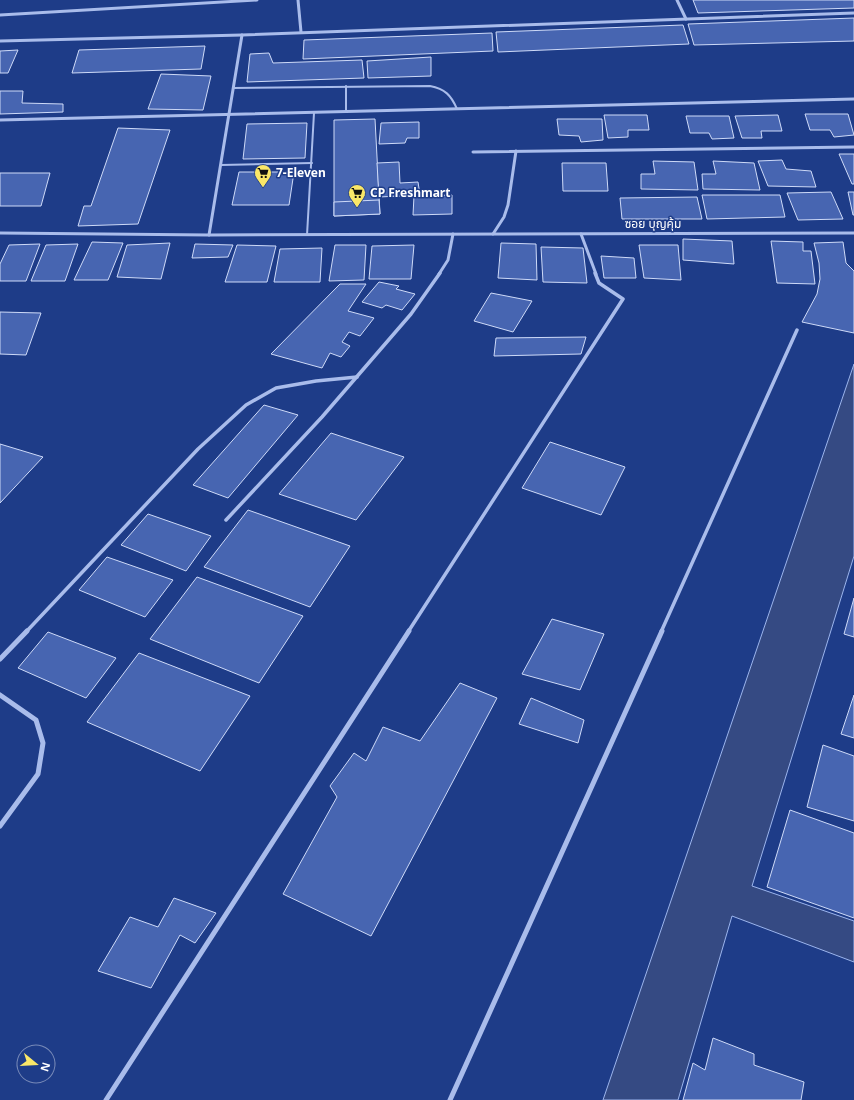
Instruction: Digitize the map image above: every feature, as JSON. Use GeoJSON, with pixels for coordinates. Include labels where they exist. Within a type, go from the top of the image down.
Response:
{"type":"FeatureCollection","features":[{"type":"Feature","properties":{"kind":"street"},"geometry":{"type":"LineString","coordinates":[[0,15],[257,0]]}},
{"type":"Feature","properties":{"kind":"street"},"geometry":{"type":"LineString","coordinates":[[298,0],[302,32]]}},
{"type":"Feature","properties":{"kind":"street"},"geometry":{"type":"LineString","coordinates":[[677,0],[686,19]]}},
{"type":"Feature","properties":{"kind":"street"},"geometry":{"type":"LineString","coordinates":[[0,41],[242,35],[854,13]]}},
{"type":"Feature","properties":{"kind":"street"},"geometry":{"type":"LineString","coordinates":[[208,235],[221,166],[242,35]]}},
{"type":"Feature","properties":{"kind":"street"},"geometry":{"type":"LineString","coordinates":[[0,120],[854,99]]}},
{"type":"Feature","properties":{"kind":"street"},"geometry":{"type":"LineString","coordinates":[[473,152],[854,146]]}},
{"type":"Feature","properties":{"kind":"street"},"geometry":{"type":"LineString","coordinates":[[493,234],[504,217],[508,205],[516,151]]}},
{"type":"Feature","properties":{"kind":"street","name":"ซอย บุญคุ้ม"},"geometry":{"type":"LineString","coordinates":[[0,233],[208,235],[854,232]]}},
{"type":"Feature","properties":{"kind":"street"},"geometry":{"type":"LineString","coordinates":[[226,520],[357,377],[411,314],[448,260],[453,234]]}},
{"type":"Feature","properties":{"kind":"street"},"geometry":{"type":"LineString","coordinates":[[106,1100],[623,299],[599,282],[581,234]]}},
{"type":"Feature","properties":{"kind":"street"},"geometry":{"type":"LineString","coordinates":[[450,1100],[797,330]]}},
{"type":"Feature","properties":{"kind":"street"},"geometry":{"type":"LineString","coordinates":[[0,659],[198,449],[246,405],[276,388],[316,381],[357,377]]}},
{"type":"Feature","properties":{"kind":"street"},"geometry":{"type":"LineString","coordinates":[[0,695],[36,720],[43,742],[38,774],[0,826]]}},
{"type":"Feature","properties":{"kind":"lane"},"geometry":{"type":"LineString","coordinates":[[233,88],[411,85],[435,86],[446,90],[451,95],[457,109]]}},
{"type":"Feature","properties":{"kind":"lane"},"geometry":{"type":"LineString","coordinates":[[346,86],[346,112]]}},
{"type":"Feature","properties":{"kind":"lane"},"geometry":{"type":"LineString","coordinates":[[307,234],[314,113]]}},
{"type":"Feature","properties":{"kind":"lane"},"geometry":{"type":"LineString","coordinates":[[221,166],[312,163]]}},
{"type":"Feature","properties":{"kind":"water"},"geometry":{"type":"Polygon","coordinates":[[[854,364],[854,556],[752,886],[854,921],[854,962],[732,916],[678,1100],[603,1100],[854,364]]]}},
{"type":"Feature","properties":{"kind":"building"},"geometry":{"type":"Polygon","coordinates":[[[693,0],[854,0],[854,8],[698,13],[693,0]]]}},
{"type":"Feature","properties":{"kind":"building"},"geometry":{"type":"Polygon","coordinates":[[[854,18],[854,41],[694,45],[688,24],[854,18]]]}},
{"type":"Feature","properties":{"kind":"building"},"geometry":{"type":"Polygon","coordinates":[[[683,25],[689,44],[498,52],[496,32],[683,25]]]}},
{"type":"Feature","properties":{"kind":"building"},"geometry":{"type":"Polygon","coordinates":[[[492,33],[493,51],[303,59],[304,40],[492,33]]]}},
{"type":"Feature","properties":{"kind":"building"},"geometry":{"type":"Polygon","coordinates":[[[205,46],[201,69],[72,73],[79,50],[205,46]]]}},
{"type":"Feature","properties":{"kind":"building"},"geometry":{"type":"Polygon","coordinates":[[[18,50],[8,73],[0,73],[0,51],[18,50]]]}},
{"type":"Feature","properties":{"kind":"building"},"geometry":{"type":"Polygon","coordinates":[[[269,53],[273,63],[362,60],[364,78],[247,82],[250,54],[269,53]]]}},
{"type":"Feature","properties":{"kind":"building"},"geometry":{"type":"Polygon","coordinates":[[[431,57],[431,76],[368,78],[367,61],[431,57]]]}},
{"type":"Feature","properties":{"kind":"building"},"geometry":{"type":"Polygon","coordinates":[[[161,74],[211,76],[203,110],[148,109],[161,74]]]}},
{"type":"Feature","properties":{"kind":"building"},"geometry":{"type":"Polygon","coordinates":[[[0,91],[23,91],[22,103],[63,104],[63,112],[0,114],[0,91]]]}},
{"type":"Feature","properties":{"kind":"building"},"geometry":{"type":"Polygon","coordinates":[[[805,114],[848,114],[854,135],[834,137],[830,130],[810,130],[805,114]]]}},
{"type":"Feature","properties":{"kind":"building"},"geometry":{"type":"Polygon","coordinates":[[[604,115],[647,115],[649,130],[628,130],[628,137],[608,138],[604,115]]]}},
{"type":"Feature","properties":{"kind":"building"},"geometry":{"type":"Polygon","coordinates":[[[778,115],[782,131],[761,131],[762,138],[742,138],[735,116],[778,115]]]}},
{"type":"Feature","properties":{"kind":"building"},"geometry":{"type":"Polygon","coordinates":[[[686,116],[729,116],[734,138],[712,139],[709,133],[690,133],[686,116]]]}},
{"type":"Feature","properties":{"kind":"building"},"geometry":{"type":"Polygon","coordinates":[[[375,119],[380,214],[334,216],[334,120],[375,119]]]}},
{"type":"Feature","properties":{"kind":"building"},"geometry":{"type":"Polygon","coordinates":[[[557,119],[602,119],[603,140],[581,142],[579,136],[559,135],[557,119]]]}},
{"type":"Feature","properties":{"kind":"building"},"geometry":{"type":"Polygon","coordinates":[[[419,122],[419,138],[407,138],[405,143],[379,144],[381,123],[419,122]]]}},
{"type":"Feature","properties":{"kind":"building"},"geometry":{"type":"Polygon","coordinates":[[[307,123],[305,158],[243,159],[247,124],[307,123]]]}},
{"type":"Feature","properties":{"kind":"building"},"geometry":{"type":"Polygon","coordinates":[[[118,128],[170,130],[138,224],[78,226],[84,206],[91,206],[118,128]]]}},
{"type":"Feature","properties":{"kind":"building"},"geometry":{"type":"Polygon","coordinates":[[[839,154],[854,154],[854,184],[852,184],[839,154]]]}},
{"type":"Feature","properties":{"kind":"building"},"geometry":{"type":"Polygon","coordinates":[[[782,160],[786,169],[811,171],[816,187],[768,186],[758,161],[782,160]]]}},
{"type":"Feature","properties":{"kind":"building"},"geometry":{"type":"Polygon","coordinates":[[[653,161],[694,162],[698,190],[641,189],[641,174],[655,174],[653,161]]]}},
{"type":"Feature","properties":{"kind":"building"},"geometry":{"type":"Polygon","coordinates":[[[713,161],[754,163],[760,190],[703,189],[702,174],[716,174],[713,161]]]}},
{"type":"Feature","properties":{"kind":"building"},"geometry":{"type":"Polygon","coordinates":[[[399,162],[400,183],[418,182],[420,195],[379,197],[377,163],[399,162]]]}},
{"type":"Feature","properties":{"kind":"building"},"geometry":{"type":"Polygon","coordinates":[[[562,163],[606,163],[608,191],[563,191],[562,163]]]}},
{"type":"Feature","properties":{"kind":"building","name":"7-Eleven"},"geometry":{"type":"Polygon","coordinates":[[[239,172],[294,172],[289,205],[232,205],[239,172]]]}},
{"type":"Feature","properties":{"kind":"building"},"geometry":{"type":"Polygon","coordinates":[[[0,173],[50,173],[41,206],[0,206],[0,173]]]}},
{"type":"Feature","properties":{"kind":"building"},"geometry":{"type":"Polygon","coordinates":[[[831,192],[843,219],[798,220],[787,193],[831,192]]]}},
{"type":"Feature","properties":{"kind":"building"},"geometry":{"type":"Polygon","coordinates":[[[848,192],[854,192],[854,215],[853,215],[848,192]]]}},
{"type":"Feature","properties":{"kind":"building"},"geometry":{"type":"Polygon","coordinates":[[[452,195],[452,214],[413,215],[414,196],[452,195]]]}},
{"type":"Feature","properties":{"kind":"building"},"geometry":{"type":"Polygon","coordinates":[[[702,195],[780,195],[785,217],[707,219],[702,195]]]}},
{"type":"Feature","properties":{"kind":"building"},"geometry":{"type":"Polygon","coordinates":[[[697,197],[702,219],[622,219],[620,198],[697,197]]]}},
{"type":"Feature","properties":{"kind":"building","name":"CP Freshmart"},"geometry":{"type":"Polygon","coordinates":[[[379,200],[380,214],[334,216],[334,202],[379,200]]]}},
{"type":"Feature","properties":{"kind":"building"},"geometry":{"type":"Polygon","coordinates":[[[683,239],[732,241],[734,264],[683,260],[683,239]]]}},
{"type":"Feature","properties":{"kind":"building"},"geometry":{"type":"Polygon","coordinates":[[[771,241],[803,242],[803,251],[811,251],[815,284],[777,283],[771,241]]]}},
{"type":"Feature","properties":{"kind":"building"},"geometry":{"type":"Polygon","coordinates":[[[92,242],[123,243],[108,280],[74,280],[92,242]]]}},
{"type":"Feature","properties":{"kind":"building"},"geometry":{"type":"Polygon","coordinates":[[[843,242],[846,263],[854,271],[854,333],[802,322],[817,294],[820,279],[819,263],[814,243],[843,242]]]}},
{"type":"Feature","properties":{"kind":"building"},"geometry":{"type":"Polygon","coordinates":[[[170,243],[161,279],[117,277],[127,245],[170,243]]]}},
{"type":"Feature","properties":{"kind":"building"},"geometry":{"type":"Polygon","coordinates":[[[501,243],[536,244],[537,280],[498,278],[501,243]]]}},
{"type":"Feature","properties":{"kind":"building"},"geometry":{"type":"Polygon","coordinates":[[[40,244],[26,281],[0,281],[0,264],[9,245],[40,244]]]}},
{"type":"Feature","properties":{"kind":"building"},"geometry":{"type":"Polygon","coordinates":[[[78,244],[65,281],[31,281],[46,245],[78,244]]]}},
{"type":"Feature","properties":{"kind":"building"},"geometry":{"type":"Polygon","coordinates":[[[195,244],[233,245],[228,257],[192,258],[195,244]]]}},
{"type":"Feature","properties":{"kind":"building"},"geometry":{"type":"Polygon","coordinates":[[[237,245],[276,246],[267,282],[225,282],[237,245]]]}},
{"type":"Feature","properties":{"kind":"building"},"geometry":{"type":"Polygon","coordinates":[[[335,245],[366,245],[364,280],[329,281],[335,245]]]}},
{"type":"Feature","properties":{"kind":"building"},"geometry":{"type":"Polygon","coordinates":[[[414,245],[411,279],[369,279],[372,246],[414,245]]]}},
{"type":"Feature","properties":{"kind":"building"},"geometry":{"type":"Polygon","coordinates":[[[639,245],[678,245],[681,280],[644,278],[639,245]]]}},
{"type":"Feature","properties":{"kind":"building"},"geometry":{"type":"Polygon","coordinates":[[[541,247],[583,248],[587,283],[543,282],[541,247]]]}},
{"type":"Feature","properties":{"kind":"building"},"geometry":{"type":"Polygon","coordinates":[[[322,248],[320,282],[274,282],[280,249],[322,248]]]}},
{"type":"Feature","properties":{"kind":"building"},"geometry":{"type":"Polygon","coordinates":[[[601,256],[634,258],[636,278],[604,278],[601,256]]]}},
{"type":"Feature","properties":{"kind":"building"},"geometry":{"type":"Polygon","coordinates":[[[379,282],[399,286],[396,289],[415,294],[402,310],[386,305],[382,308],[362,302],[379,282]]]}},
{"type":"Feature","properties":{"kind":"building"},"geometry":{"type":"Polygon","coordinates":[[[340,284],[366,284],[348,311],[374,318],[360,336],[349,332],[342,342],[350,346],[341,357],[330,353],[322,368],[271,354],[340,284]]]}},
{"type":"Feature","properties":{"kind":"building"},"geometry":{"type":"Polygon","coordinates":[[[491,293],[532,301],[513,332],[474,321],[491,293]]]}},
{"type":"Feature","properties":{"kind":"building"},"geometry":{"type":"Polygon","coordinates":[[[0,312],[41,313],[26,355],[0,354],[0,312]]]}},
{"type":"Feature","properties":{"kind":"building"},"geometry":{"type":"Polygon","coordinates":[[[586,337],[581,354],[494,356],[496,338],[586,337]]]}},
{"type":"Feature","properties":{"kind":"building"},"geometry":{"type":"Polygon","coordinates":[[[264,405],[298,415],[228,498],[193,485],[264,405]]]}},
{"type":"Feature","properties":{"kind":"building"},"geometry":{"type":"Polygon","coordinates":[[[331,433],[404,457],[356,520],[279,494],[331,433]]]}},
{"type":"Feature","properties":{"kind":"building"},"geometry":{"type":"Polygon","coordinates":[[[550,442],[625,467],[601,515],[522,488],[550,442]]]}},
{"type":"Feature","properties":{"kind":"building"},"geometry":{"type":"Polygon","coordinates":[[[0,444],[43,457],[0,503],[0,444]]]}},
{"type":"Feature","properties":{"kind":"building"},"geometry":{"type":"Polygon","coordinates":[[[248,510],[350,546],[310,607],[204,567],[248,510]]]}},
{"type":"Feature","properties":{"kind":"building"},"geometry":{"type":"Polygon","coordinates":[[[148,514],[211,536],[186,571],[121,545],[148,514]]]}},
{"type":"Feature","properties":{"kind":"building"},"geometry":{"type":"Polygon","coordinates":[[[107,557],[173,580],[145,617],[79,590],[107,557]]]}},
{"type":"Feature","properties":{"kind":"building"},"geometry":{"type":"Polygon","coordinates":[[[197,577],[303,616],[259,683],[150,639],[197,577]]]}},
{"type":"Feature","properties":{"kind":"building"},"geometry":{"type":"Polygon","coordinates":[[[854,598],[854,637],[844,634],[854,598]]]}},
{"type":"Feature","properties":{"kind":"building"},"geometry":{"type":"Polygon","coordinates":[[[552,619],[604,634],[580,690],[522,674],[552,619]]]}},
{"type":"Feature","properties":{"kind":"building"},"geometry":{"type":"Polygon","coordinates":[[[48,632],[116,658],[86,698],[18,668],[48,632]]]}},
{"type":"Feature","properties":{"kind":"building"},"geometry":{"type":"Polygon","coordinates":[[[139,653],[250,696],[200,771],[87,722],[139,653]]]}},
{"type":"Feature","properties":{"kind":"building"},"geometry":{"type":"Polygon","coordinates":[[[460,683],[497,698],[371,936],[283,894],[337,797],[330,786],[354,753],[366,761],[383,727],[420,741],[460,683]]]}},
{"type":"Feature","properties":{"kind":"building"},"geometry":{"type":"Polygon","coordinates":[[[854,695],[854,738],[841,734],[854,695]]]}},
{"type":"Feature","properties":{"kind":"building"},"geometry":{"type":"Polygon","coordinates":[[[531,698],[584,720],[578,743],[519,724],[531,698]]]}},
{"type":"Feature","properties":{"kind":"building"},"geometry":{"type":"Polygon","coordinates":[[[823,745],[854,756],[854,821],[807,807],[823,745]]]}},
{"type":"Feature","properties":{"kind":"building"},"geometry":{"type":"Polygon","coordinates":[[[790,810],[854,833],[854,918],[767,887],[790,810]]]}},
{"type":"Feature","properties":{"kind":"building"},"geometry":{"type":"Polygon","coordinates":[[[174,898],[216,913],[195,943],[180,935],[151,988],[98,971],[130,917],[158,927],[174,898]]]}},
{"type":"Feature","properties":{"kind":"building"},"geometry":{"type":"Polygon","coordinates":[[[713,1038],[754,1054],[754,1065],[804,1082],[801,1100],[683,1100],[693,1063],[705,1070],[713,1038]]]}},
{"type":"Feature","properties":{"kind":"place","name":"7-Eleven"},"geometry":{"type":"Point","coordinates":[263,188]}},
{"type":"Feature","properties":{"kind":"place","name":"CP Freshmart"},"geometry":{"type":"Point","coordinates":[357,208]}}]}
